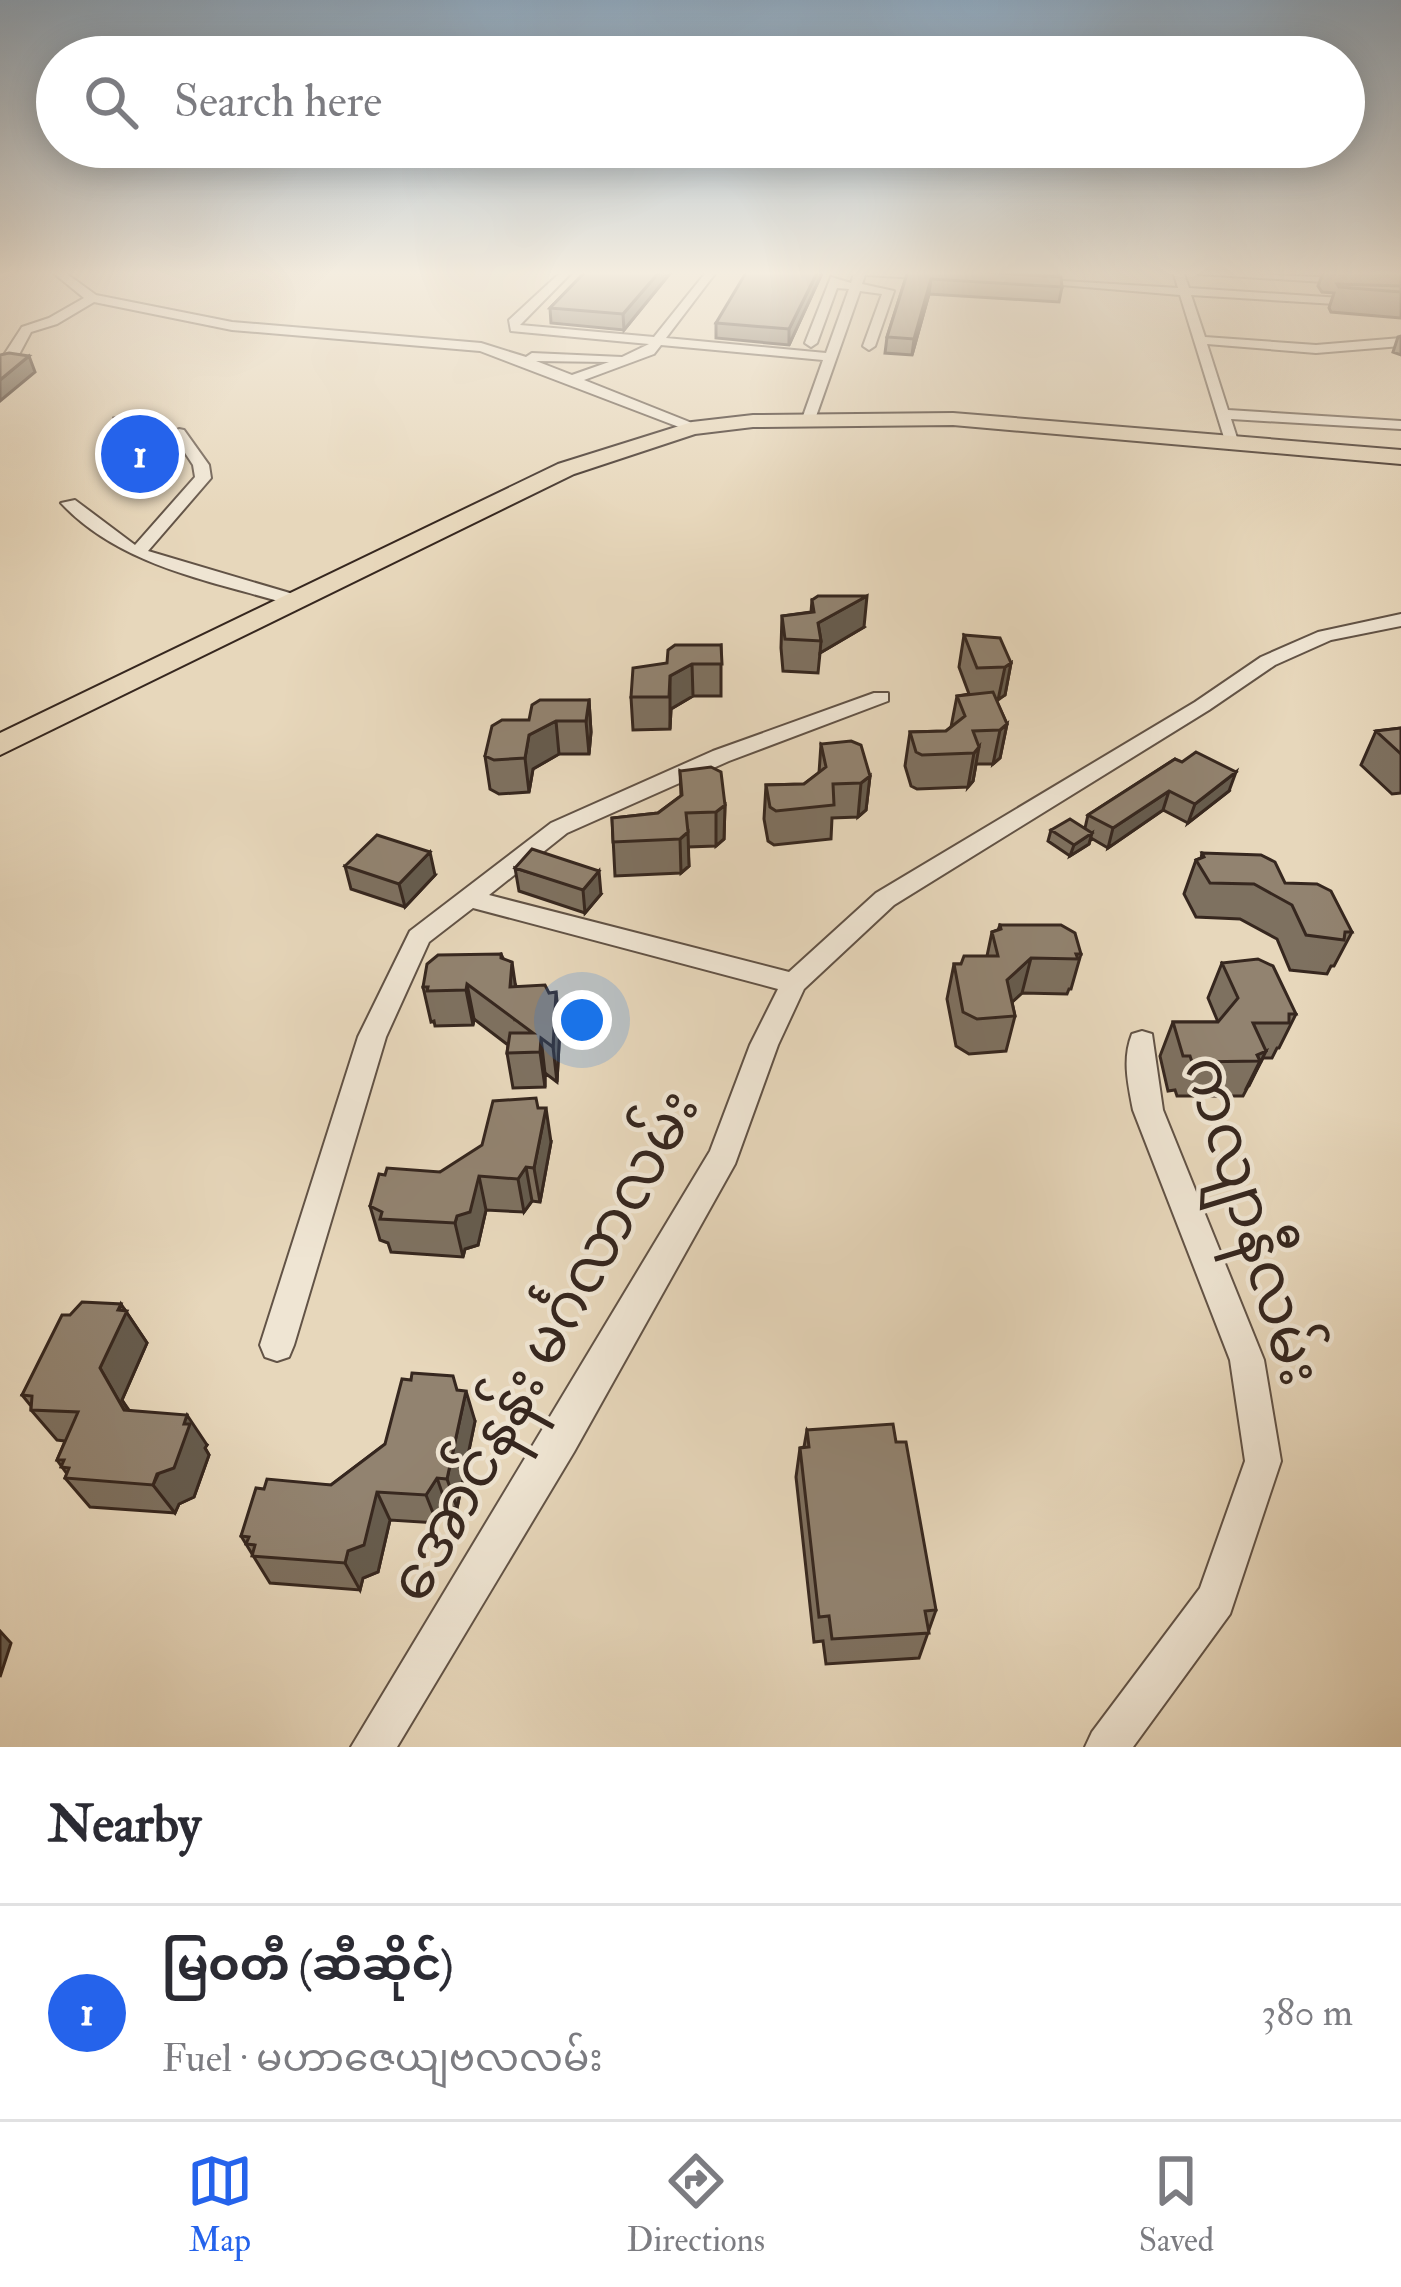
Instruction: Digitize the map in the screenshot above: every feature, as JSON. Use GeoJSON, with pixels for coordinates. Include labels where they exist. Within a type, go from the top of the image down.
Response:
{"type":"FeatureCollection","features":[{"type":"Feature","properties":{"kind":"highway"},"geometry":{"type":"LineString","coordinates":[[0,745],[566,470],[692,428],[809,419],[952,419],[1401,457]]}},
{"type":"Feature","properties":{"kind":"street"},"geometry":{"type":"LineString","coordinates":[[492,353],[574,379],[692,428]]}},
{"type":"Feature","properties":{"kind":"street"},"geometry":{"type":"LineString","coordinates":[[574,379],[642,353]]}},
{"type":"Feature","properties":{"kind":"street"},"geometry":{"type":"LineString","coordinates":[[768,353],[831,358]]}},
{"type":"Feature","properties":{"kind":"street"},"geometry":{"type":"LineString","coordinates":[[809,419],[833,353]]}},
{"type":"Feature","properties":{"kind":"street"},"geometry":{"type":"LineString","coordinates":[[1202,353],[1231,442]]}},
{"type":"Feature","properties":{"kind":"street"},"geometry":{"type":"LineString","coordinates":[[518,358],[632,358]]}},
{"type":"Feature","properties":{"kind":"street"},"geometry":{"type":"LineString","coordinates":[[1222,414],[1401,425]]}},
{"type":"Feature","properties":{"kind":"street"},"geometry":{"type":"LineString","coordinates":[[137,553],[203,478],[202,465],[179,433]]}},
{"type":"Feature","properties":{"kind":"street"},"geometry":{"type":"LineString","coordinates":[[69,503],[109,537],[137,553],[294,600]]}},
{"type":"Feature","properties":{"kind":"street","name":"အောင်နန်း မင်္ဂလာလမ်း"},"geometry":{"type":"LineString","coordinates":[[373,1747],[561,1439],[724,1155],[764,1045],[794,982],[885,899],[1268,661],[1324,636],[1401,620]]}},
{"type":"Feature","properties":{"kind":"street"},"geometry":{"type":"LineString","coordinates":[[278,1345],[372,1037],[419,937],[559,828],[619,798],[881,698]]}},
{"type":"Feature","properties":{"kind":"street"},"geometry":{"type":"LineString","coordinates":[[472,899],[794,982]]}},
{"type":"Feature","properties":{"kind":"street","name":"ကလျာနီလမ်း"},"geometry":{"type":"LineString","coordinates":[[1107,1747],[1216,1600],[1263,1461],[1247,1360],[1148,1110],[1140,1071],[1142,1042]]}},
{"type":"Feature","properties":{"kind":"building"},"geometry":{"type":"Polygon","coordinates":[[[0,355],[29,356],[0,380],[0,355]]]}},
{"type":"Feature","properties":{"kind":"building"},"geometry":{"type":"Polygon","coordinates":[[[137,415],[149,454],[125,458],[114,418],[137,415]]]}},
{"type":"Feature","properties":{"kind":"building"},"geometry":{"type":"Polygon","coordinates":[[[867,596],[818,623],[821,641],[785,639],[782,616],[814,612],[812,600],[867,596]]]}},
{"type":"Feature","properties":{"kind":"building"},"geometry":{"type":"Polygon","coordinates":[[[964,635],[1000,638],[1011,663],[977,668],[964,635]]]}},
{"type":"Feature","properties":{"kind":"building"},"geometry":{"type":"Polygon","coordinates":[[[675,645],[721,645],[722,664],[692,664],[670,676],[669,697],[631,697],[633,668],[667,663],[668,650],[675,645]]]}},
{"type":"Feature","properties":{"kind":"building"},"geometry":{"type":"Polygon","coordinates":[[[993,692],[1007,724],[1000,730],[973,731],[979,747],[974,753],[916,752],[910,732],[946,731],[965,716],[957,696],[993,692]]]}},
{"type":"Feature","properties":{"kind":"building"},"geometry":{"type":"Polygon","coordinates":[[[540,700],[589,700],[586,721],[556,721],[529,735],[525,758],[485,756],[492,726],[502,720],[529,720],[532,705],[540,700]]]}},
{"type":"Feature","properties":{"kind":"building"},"geometry":{"type":"Polygon","coordinates":[[[1401,728],[1401,754],[1376,731],[1401,728]]]}},
{"type":"Feature","properties":{"kind":"building"},"geometry":{"type":"Polygon","coordinates":[[[851,741],[861,745],[870,776],[861,783],[833,784],[834,805],[776,811],[770,807],[766,785],[804,784],[826,767],[821,744],[851,741]]]}},
{"type":"Feature","properties":{"kind":"building"},"geometry":{"type":"Polygon","coordinates":[[[1196,752],[1236,772],[1195,804],[1169,791],[1113,828],[1088,815],[1175,759],[1182,762],[1196,752]]]}},
{"type":"Feature","properties":{"kind":"building"},"geometry":{"type":"Polygon","coordinates":[[[711,767],[721,772],[725,805],[716,812],[686,813],[688,832],[680,839],[613,842],[612,818],[658,813],[682,795],[680,771],[711,767]]]}},
{"type":"Feature","properties":{"kind":"building"},"geometry":{"type":"Polygon","coordinates":[[[1070,819],[1092,833],[1074,845],[1051,830],[1070,819]]]}},
{"type":"Feature","properties":{"kind":"building"},"geometry":{"type":"Polygon","coordinates":[[[377,835],[430,852],[399,884],[345,866],[377,835]]]}},
{"type":"Feature","properties":{"kind":"building"},"geometry":{"type":"Polygon","coordinates":[[[532,849],[599,871],[583,890],[515,868],[532,849]]]}},
{"type":"Feature","properties":{"kind":"building"},"geometry":{"type":"Polygon","coordinates":[[[1202,853],[1261,855],[1275,862],[1285,883],[1317,884],[1331,891],[1352,932],[1345,932],[1344,940],[1306,935],[1292,905],[1254,884],[1210,883],[1196,860],[1204,857],[1202,853]]]}},
{"type":"Feature","properties":{"kind":"building"},"geometry":{"type":"Polygon","coordinates":[[[1000,925],[1061,925],[1075,933],[1081,954],[1076,954],[1078,959],[1031,958],[1007,980],[1015,1016],[977,1019],[963,1012],[954,964],[961,964],[964,956],[998,956],[992,932],[1001,929],[1000,925]]]}},
{"type":"Feature","properties":{"kind":"building"},"geometry":{"type":"Polygon","coordinates":[[[501,954],[512,962],[510,987],[545,985],[549,993],[556,992],[553,1047],[541,1038],[540,1052],[507,1053],[510,1033],[533,1033],[467,984],[466,990],[427,991],[423,987],[427,964],[438,955],[501,954]]]}},
{"type":"Feature","properties":{"kind":"building"},"geometry":{"type":"Polygon","coordinates":[[[1258,959],[1273,966],[1296,1014],[1289,1014],[1289,1023],[1253,1023],[1266,1051],[1257,1055],[1260,1061],[1192,1062],[1190,1056],[1183,1056],[1173,1022],[1218,1022],[1238,998],[1222,963],[1258,959]]]}},
{"type":"Feature","properties":{"kind":"building"},"geometry":{"type":"Polygon","coordinates":[[[536,1098],[538,1108],[546,1108],[534,1168],[526,1167],[518,1179],[479,1176],[470,1212],[457,1216],[455,1223],[380,1219],[382,1212],[370,1206],[379,1174],[385,1175],[387,1168],[440,1172],[482,1145],[493,1101],[536,1098]]]}},
{"type":"Feature","properties":{"kind":"building"},"geometry":{"type":"Polygon","coordinates":[[[82,1302],[121,1304],[118,1310],[127,1311],[100,1368],[124,1410],[187,1415],[184,1424],[190,1424],[174,1468],[157,1474],[153,1485],[65,1478],[69,1468],[61,1467],[64,1460],[57,1460],[78,1412],[31,1410],[32,1396],[22,1395],[62,1315],[70,1315],[82,1302]]]}},
{"type":"Feature","properties":{"kind":"building"},"geometry":{"type":"Polygon","coordinates":[[[412,1373],[453,1376],[457,1390],[466,1391],[447,1479],[437,1478],[426,1495],[377,1492],[364,1545],[348,1551],[345,1563],[252,1556],[255,1545],[246,1544],[249,1537],[241,1536],[256,1488],[264,1489],[267,1479],[331,1485],[385,1444],[402,1379],[411,1380],[412,1373]]]}},
{"type":"Feature","properties":{"kind":"building"},"geometry":{"type":"Polygon","coordinates":[[[893,1424],[896,1442],[906,1442],[936,1610],[925,1611],[929,1633],[832,1639],[829,1616],[819,1617],[800,1448],[809,1447],[807,1430],[893,1424]]]}},
{"type":"Feature","properties":{"kind":"place","name":"မြဝတီ (ဆီဆိုင်)"},"geometry":{"type":"Point","coordinates":[140,454]}}]}
